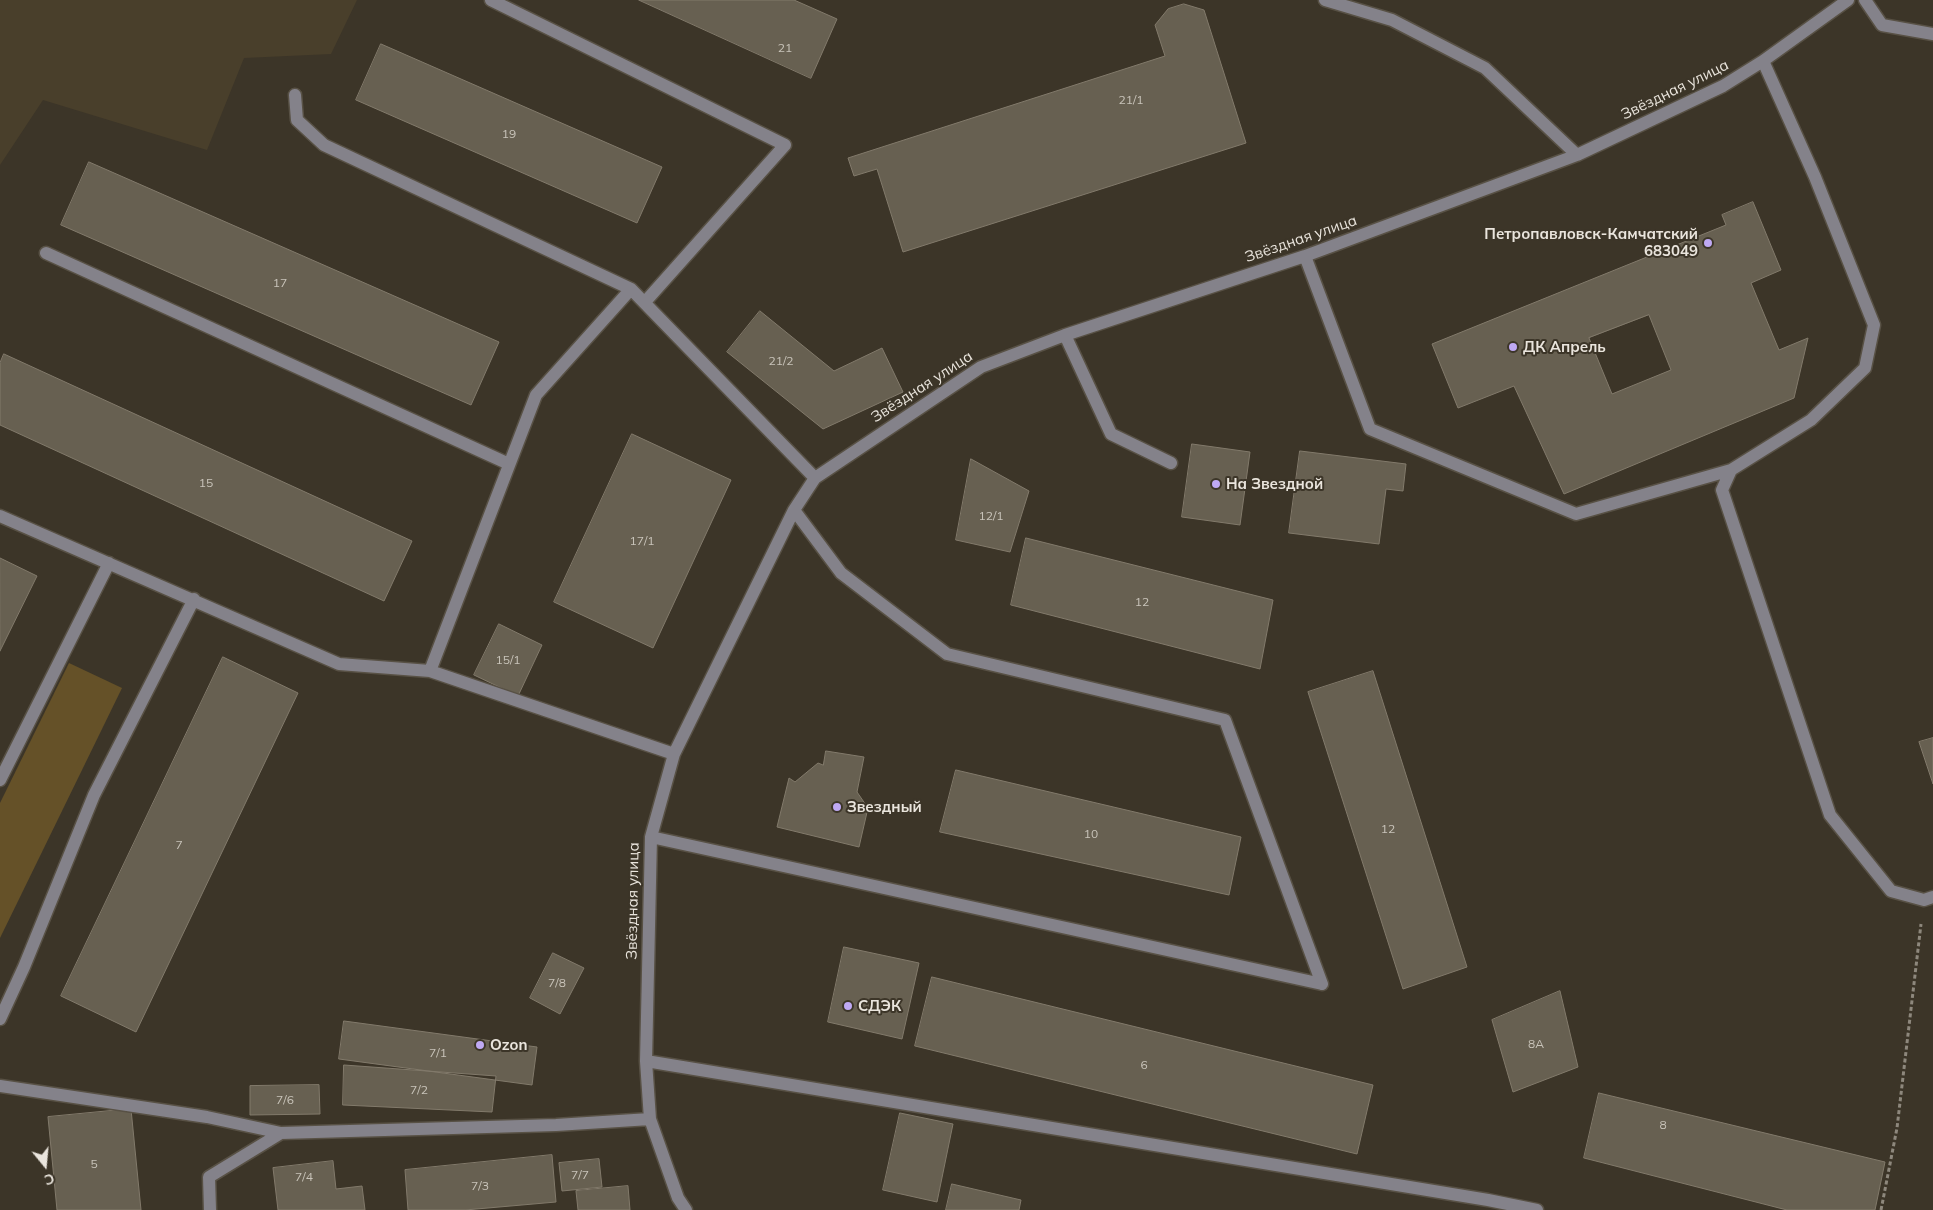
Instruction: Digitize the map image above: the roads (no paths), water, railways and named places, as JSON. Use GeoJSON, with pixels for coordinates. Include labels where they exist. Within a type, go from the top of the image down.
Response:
{"type":"FeatureCollection","features":[{"type":"Feature","properties":{"kind":"street"},"geometry":{"type":"LineString","coordinates":[[491,0],[785,145],[645,302]]}},
{"type":"Feature","properties":{"kind":"street"},"geometry":{"type":"LineString","coordinates":[[1325,0],[1392,20],[1485,68],[1577,155]]}},
{"type":"Feature","properties":{"kind":"street","name":"Звёздная улица"},"geometry":{"type":"LineString","coordinates":[[686,1210],[678,1198],[650,1119],[646,1062],[651,837],[674,754],[794,510],[815,478],[981,367],[1065,336],[1305,256],[1577,155],[1723,86],[1763,61],[1848,0]]}},
{"type":"Feature","properties":{"kind":"street"},"geometry":{"type":"LineString","coordinates":[[1865,0],[1882,25],[1933,34]]}},
{"type":"Feature","properties":{"kind":"street"},"geometry":{"type":"LineString","coordinates":[[1305,256],[1370,429],[1576,514],[1731,470],[1811,420],[1865,368],[1874,325],[1816,177],[1763,61]]}},
{"type":"Feature","properties":{"kind":"street"},"geometry":{"type":"LineString","coordinates":[[295,95],[297,120],[324,145],[631,289],[815,478]]}},
{"type":"Feature","properties":{"kind":"street"},"geometry":{"type":"LineString","coordinates":[[46,253],[509,464]]}},
{"type":"Feature","properties":{"kind":"street"},"geometry":{"type":"LineString","coordinates":[[430,672],[536,395],[631,289]]}},
{"type":"Feature","properties":{"kind":"street"},"geometry":{"type":"LineString","coordinates":[[1065,336],[1111,434],[1171,463]]}},
{"type":"Feature","properties":{"kind":"street"},"geometry":{"type":"LineString","coordinates":[[1731,470],[1722,490],[1830,815],[1891,891],[1928,898]]}},
{"type":"Feature","properties":{"kind":"street"},"geometry":{"type":"LineString","coordinates":[[651,837],[1322,984],[1225,720],[947,654],[841,573],[794,510]]}},
{"type":"Feature","properties":{"kind":"street"},"geometry":{"type":"LineString","coordinates":[[0,516],[194,599],[338,664],[430,672],[674,754]]}},
{"type":"Feature","properties":{"kind":"street"},"geometry":{"type":"LineString","coordinates":[[0,780],[109,562]]}},
{"type":"Feature","properties":{"kind":"street"},"geometry":{"type":"LineString","coordinates":[[0,1019],[24,967],[94,795],[194,599]]}},
{"type":"Feature","properties":{"kind":"street"},"geometry":{"type":"LineString","coordinates":[[646,1062],[1488,1200],[1537,1210]]}},
{"type":"Feature","properties":{"kind":"street"},"geometry":{"type":"LineString","coordinates":[[0,1086],[207,1117],[281,1133],[556,1125],[650,1119]]}},
{"type":"Feature","properties":{"kind":"street"},"geometry":{"type":"LineString","coordinates":[[210,1210],[209,1177],[281,1133]]}},
{"type":"Feature","properties":{"kind":"place","name":"Петропавловск-Камчатский 683049"},"geometry":{"type":"Point","coordinates":[1708,243]}},
{"type":"Feature","properties":{"kind":"place","name":"ДК Апрель"},"geometry":{"type":"Point","coordinates":[1513,347]}},
{"type":"Feature","properties":{"kind":"place","name":"На Звездной"},"geometry":{"type":"Point","coordinates":[1216,484]}},
{"type":"Feature","properties":{"kind":"place","name":"Звездный"},"geometry":{"type":"Point","coordinates":[837,807]}},
{"type":"Feature","properties":{"kind":"place","name":"СДЭК"},"geometry":{"type":"Point","coordinates":[848,1006]}},
{"type":"Feature","properties":{"kind":"place","name":"Ozon"},"geometry":{"type":"Point","coordinates":[480,1045]}}]}
